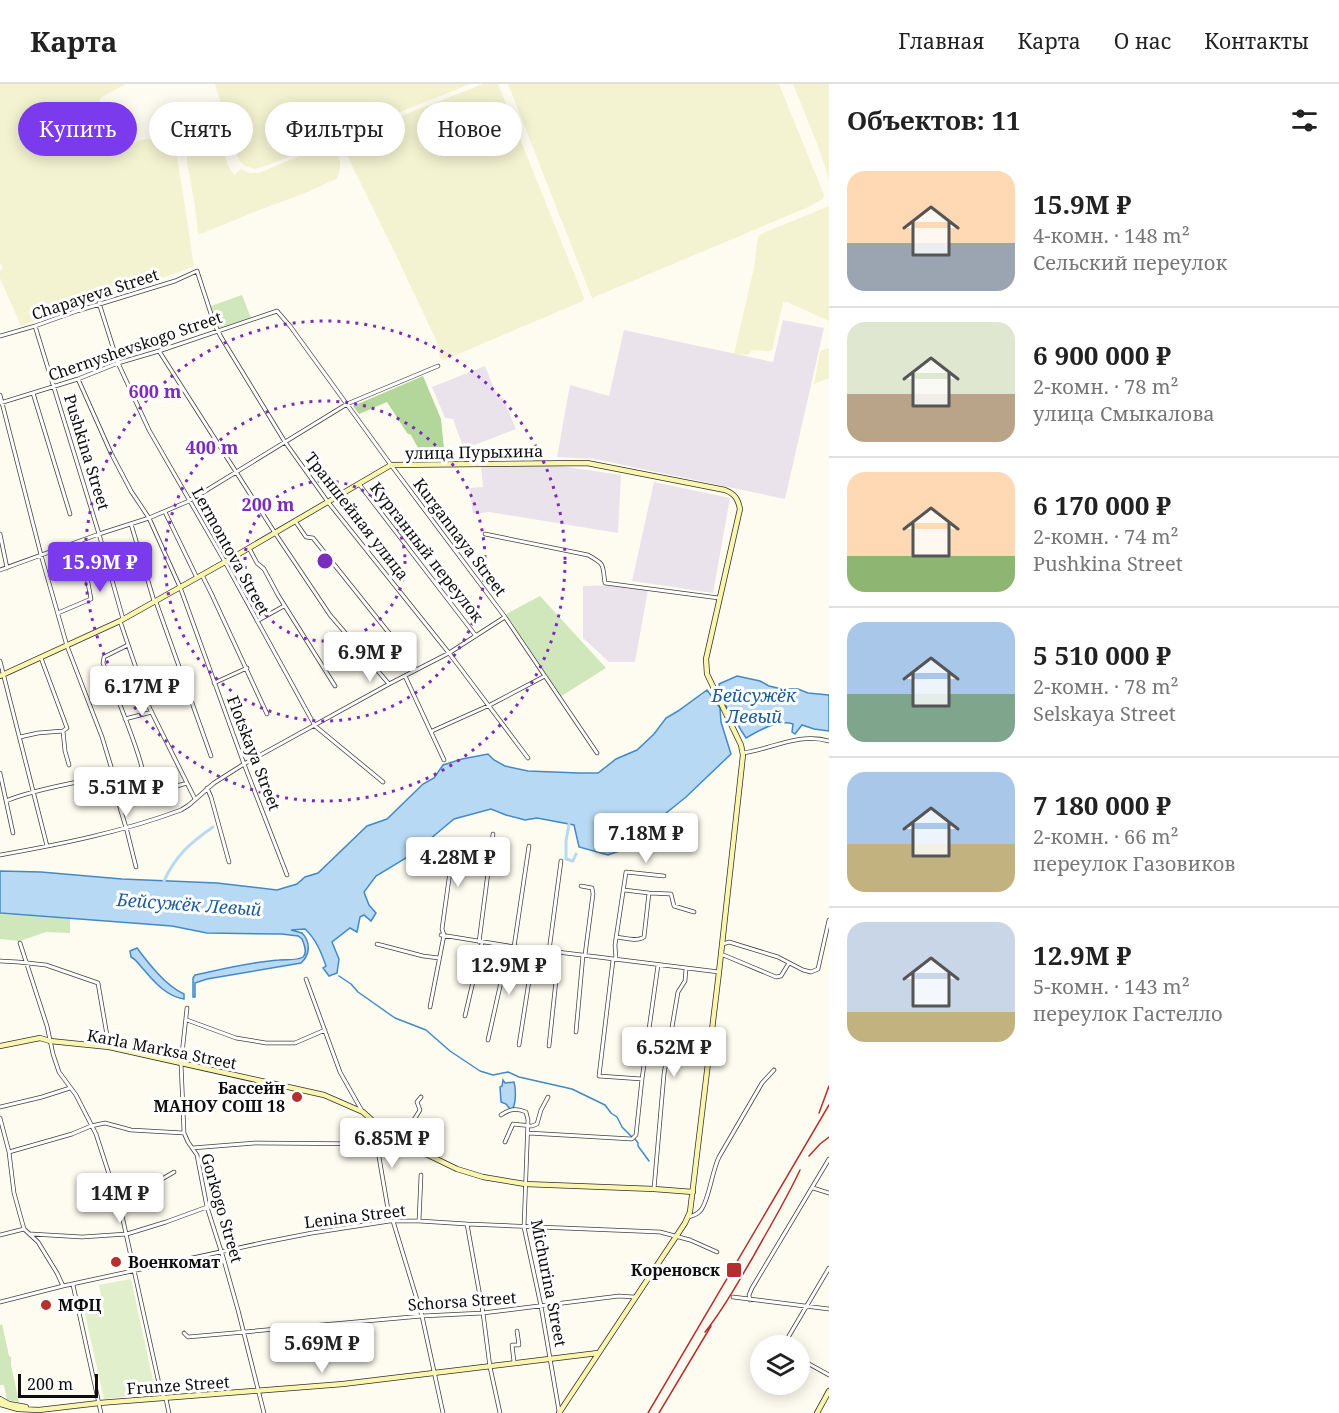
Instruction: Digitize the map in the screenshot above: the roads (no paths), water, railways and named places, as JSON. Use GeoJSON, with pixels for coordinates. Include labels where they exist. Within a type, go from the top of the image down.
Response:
{"type":"FeatureCollection","features":[{"type":"Feature","properties":{"kind":"main road","name":"улица Пурыхина"},"geometry":{"type":"LineString","coordinates":[[2,675],[121,620],[391,465],[587,463],[732,493],[736,498],[740,509],[706,659],[707,674],[741,745],[742,753],[723,944],[693,1192],[688,1216],[676,1236],[559,1413]]}},
{"type":"Feature","properties":{"kind":"main road","name":"Karla Marksa Street"},"geometry":{"type":"LineString","coordinates":[[0,1046],[40,1038],[109,1047],[324,1095],[363,1112],[373,1121],[426,1154],[457,1169],[483,1177],[525,1184],[693,1192]]}},
{"type":"Feature","properties":{"kind":"main road","name":"Frunze Street"},"geometry":{"type":"LineString","coordinates":[[0,1406],[18,1409],[47,1408],[343,1384],[598,1353]]}},
{"type":"Feature","properties":{"kind":"main road"},"geometry":{"type":"LineString","coordinates":[[817,1413],[829,1391]]}},
{"type":"Feature","properties":{"kind":"main road","name":"Frunze Street"},"geometry":{"type":"LineString","coordinates":[[0,1399],[9,1404],[47,1408]]}},
{"type":"Feature","properties":{"kind":"main road"},"geometry":{"type":"LineString","coordinates":[[0,1406],[1,1413]]}},
{"type":"Feature","properties":{"kind":"street","name":"Chapayeva Street"},"geometry":{"type":"LineString","coordinates":[[0,336],[175,281],[197,271]]}},
{"type":"Feature","properties":{"kind":"street","name":"Траншейная улица"},"geometry":{"type":"LineString","coordinates":[[197,271],[218,330],[285,442],[328,502],[449,652],[528,758]]}},
{"type":"Feature","properties":{"kind":"street","name":"Lermontova Street"},"geometry":{"type":"LineString","coordinates":[[99,303],[118,363],[149,430],[315,726],[383,782]]}},
{"type":"Feature","properties":{"kind":"street","name":"Chernyshevskogo Street"},"geometry":{"type":"LineString","coordinates":[[1,403],[277,311]]}},
{"type":"Feature","properties":{"kind":"street","name":"Kurgannaya Street"},"geometry":{"type":"LineString","coordinates":[[277,311],[505,617],[597,753]]}},
{"type":"Feature","properties":{"kind":"street","name":"Pushkina Street"},"geometry":{"type":"LineString","coordinates":[[35,326],[99,534],[128,645],[152,712],[196,799]]}},
{"type":"Feature","properties":{"kind":"street"},"geometry":{"type":"LineString","coordinates":[[159,351],[274,533],[330,615],[389,684]]}},
{"type":"Feature","properties":{"kind":"street"},"geometry":{"type":"LineString","coordinates":[[0,570],[149,518],[189,501],[347,404],[438,366]]}},
{"type":"Feature","properties":{"kind":"street","name":"Flotskaya Street"},"geometry":{"type":"LineString","coordinates":[[78,379],[111,453],[131,491],[149,518],[180,587],[287,875]]}},
{"type":"Feature","properties":{"kind":"street"},"geometry":{"type":"LineString","coordinates":[[33,393],[70,514]]}},
{"type":"Feature","properties":{"kind":"street"},"geometry":{"type":"LineString","coordinates":[[0,394],[67,646],[102,737],[136,867]]}},
{"type":"Feature","properties":{"kind":"street","name":"Курганный переулок"},"geometry":{"type":"LineString","coordinates":[[359,484],[476,636]]}},
{"type":"Feature","properties":{"kind":"street"},"geometry":{"type":"LineString","coordinates":[[165,511],[247,668],[267,714]]}},
{"type":"Feature","properties":{"kind":"street"},"geometry":{"type":"LineString","coordinates":[[295,521],[306,537],[313,538],[384,628],[407,652],[416,670]]}},
{"type":"Feature","properties":{"kind":"street"},"geometry":{"type":"LineString","coordinates":[[131,524],[155,601],[211,756]]}},
{"type":"Feature","properties":{"kind":"street"},"geometry":{"type":"LineString","coordinates":[[0,534],[7,568]]}},
{"type":"Feature","properties":{"kind":"street"},"geometry":{"type":"LineString","coordinates":[[484,534],[588,555],[603,565],[605,583],[719,598]]}},
{"type":"Feature","properties":{"kind":"street"},"geometry":{"type":"LineString","coordinates":[[58,613],[90,599],[80,541]]}},
{"type":"Feature","properties":{"kind":"street"},"geometry":{"type":"LineString","coordinates":[[249,548],[335,687]]}},
{"type":"Feature","properties":{"kind":"street"},"geometry":{"type":"LineString","coordinates":[[257,621],[285,606]]}},
{"type":"Feature","properties":{"kind":"street"},"geometry":{"type":"LineString","coordinates":[[0,855],[126,829],[181,810],[207,788],[244,764],[449,652],[505,617]]}},
{"type":"Feature","properties":{"kind":"street"},"geometry":{"type":"LineString","coordinates":[[128,645],[107,655],[103,660],[139,757],[150,794],[188,783]]}},
{"type":"Feature","properties":{"kind":"street"},"geometry":{"type":"LineString","coordinates":[[20,737],[63,731],[67,728],[41,658]]}},
{"type":"Feature","properties":{"kind":"street"},"geometry":{"type":"LineString","coordinates":[[0,661],[47,846]]}},
{"type":"Feature","properties":{"kind":"street"},"geometry":{"type":"LineString","coordinates":[[214,682],[247,668]]}},
{"type":"Feature","properties":{"kind":"street"},"geometry":{"type":"LineString","coordinates":[[405,676],[444,760]]}},
{"type":"Feature","properties":{"kind":"street"},"geometry":{"type":"LineString","coordinates":[[432,731],[490,705],[545,676]]}},
{"type":"Feature","properties":{"kind":"street"},"geometry":{"type":"LineString","coordinates":[[125,719],[152,712]]}},
{"type":"Feature","properties":{"kind":"street"},"geometry":{"type":"LineString","coordinates":[[63,731],[69,765]]}},
{"type":"Feature","properties":{"kind":"street"},"geometry":{"type":"LineString","coordinates":[[742,753],[806,738],[829,741]]}},
{"type":"Feature","properties":{"kind":"street"},"geometry":{"type":"LineString","coordinates":[[0,773],[13,833]]}},
{"type":"Feature","properties":{"kind":"street"},"geometry":{"type":"LineString","coordinates":[[6,801],[113,773]]}},
{"type":"Feature","properties":{"kind":"street"},"geometry":{"type":"LineString","coordinates":[[207,788],[229,862]]}},
{"type":"Feature","properties":{"kind":"street"},"geometry":{"type":"LineString","coordinates":[[465,1016],[480,942],[493,834]]}},
{"type":"Feature","properties":{"kind":"street"},"geometry":{"type":"LineString","coordinates":[[430,1007],[439,958],[454,843]]}},
{"type":"Feature","properties":{"kind":"street"},"geometry":{"type":"LineString","coordinates":[[488,1040],[511,947],[530,846]]}},
{"type":"Feature","properties":{"kind":"street"},"geometry":{"type":"LineString","coordinates":[[549,951],[561,861]]}},
{"type":"Feature","properties":{"kind":"street"},"geometry":{"type":"LineString","coordinates":[[642,1079],[599,1076],[626,872],[664,876]]}},
{"type":"Feature","properties":{"kind":"street"},"geometry":{"type":"LineString","coordinates":[[576,1032],[593,894],[592,888],[581,886]]}},
{"type":"Feature","properties":{"kind":"street"},"geometry":{"type":"LineString","coordinates":[[624,890],[671,894],[674,906],[694,912]]}},
{"type":"Feature","properties":{"kind":"street"},"geometry":{"type":"LineString","coordinates":[[616,937],[642,939],[644,937],[649,893]]}},
{"type":"Feature","properties":{"kind":"street"},"geometry":{"type":"LineString","coordinates":[[723,944],[729,942],[778,957],[811,972],[818,969],[829,920]]}},
{"type":"Feature","properties":{"kind":"street"},"geometry":{"type":"LineString","coordinates":[[442,935],[511,947],[719,972]]}},
{"type":"Feature","properties":{"kind":"street"},"geometry":{"type":"LineString","coordinates":[[20,943],[47,1026],[59,1072],[76,1095],[96,1134],[114,1190],[127,1234],[160,1388],[166,1399],[169,1413]]}},
{"type":"Feature","properties":{"kind":"street"},"geometry":{"type":"LineString","coordinates":[[376,944],[439,958]]}},
{"type":"Feature","properties":{"kind":"street"},"geometry":{"type":"LineString","coordinates":[[519,1045],[534,949]]}},
{"type":"Feature","properties":{"kind":"street"},"geometry":{"type":"LineString","coordinates":[[549,1046],[559,952]]}},
{"type":"Feature","properties":{"kind":"street"},"geometry":{"type":"LineString","coordinates":[[721,954],[777,977],[782,976],[789,963]]}},
{"type":"Feature","properties":{"kind":"street"},"geometry":{"type":"LineString","coordinates":[[0,961],[46,965],[98,982],[109,1047]]}},
{"type":"Feature","properties":{"kind":"street"},"geometry":{"type":"LineString","coordinates":[[528,1133],[632,1139],[636,1135],[658,965]]}},
{"type":"Feature","properties":{"kind":"street"},"geometry":{"type":"LineString","coordinates":[[654,1189],[664,1074],[678,992],[685,981],[686,969]]}},
{"type":"Feature","properties":{"kind":"street"},"geometry":{"type":"LineString","coordinates":[[306,979],[340,1072],[363,1112]]}},
{"type":"Feature","properties":{"kind":"street","name":"Gorkogo Street"},"geometry":{"type":"LineString","coordinates":[[187,1008],[181,1063],[184,1133],[196,1155],[207,1207],[222,1252],[264,1413]]}},
{"type":"Feature","properties":{"kind":"street"},"geometry":{"type":"LineString","coordinates":[[187,1020],[236,1038],[266,1043],[295,1043],[325,1029]]}},
{"type":"Feature","properties":{"kind":"street"},"geometry":{"type":"LineString","coordinates":[[688,1216],[696,1214],[703,1208],[716,1164],[762,1083],[774,1070]]}},
{"type":"Feature","properties":{"kind":"street"},"geometry":{"type":"LineString","coordinates":[[0,1107],[70,1088]]}},
{"type":"Feature","properties":{"kind":"street"},"geometry":{"type":"LineString","coordinates":[[402,1139],[420,1110],[417,1102],[421,1097]]}},
{"type":"Feature","properties":{"kind":"street"},"geometry":{"type":"LineString","coordinates":[[505,1142],[513,1124],[528,1126],[537,1124],[548,1097]]}},
{"type":"Feature","properties":{"kind":"street"},"geometry":{"type":"LineString","coordinates":[[501,1115],[512,1110],[523,1111],[527,1114],[528,1126]]}},
{"type":"Feature","properties":{"kind":"street"},"geometry":{"type":"LineString","coordinates":[[0,1118],[9,1152],[14,1193],[24,1229],[38,1242],[63,1286]]}},
{"type":"Feature","properties":{"kind":"street"},"geometry":{"type":"LineString","coordinates":[[373,1121],[391,1221],[422,1316],[443,1413]]}},
{"type":"Feature","properties":{"kind":"street"},"geometry":{"type":"LineString","coordinates":[[9,1152],[105,1123],[131,1130],[184,1133]]}},
{"type":"Feature","properties":{"kind":"street","name":"Michurina Street"},"geometry":{"type":"LineString","coordinates":[[528,1126],[524,1227],[541,1306],[559,1413]]}},
{"type":"Feature","properties":{"kind":"street"},"geometry":{"type":"LineString","coordinates":[[192,1148],[255,1143],[377,1144],[385,1141],[426,1154]]}},
{"type":"Feature","properties":{"kind":"street"},"geometry":{"type":"LineString","coordinates":[[750,1300],[749,1295],[752,1288],[829,1159]]}},
{"type":"Feature","properties":{"kind":"street"},"geometry":{"type":"LineString","coordinates":[[114,1190],[134,1183],[145,1189],[174,1172]]}},
{"type":"Feature","properties":{"kind":"street"},"geometry":{"type":"LineString","coordinates":[[419,1221],[421,1175]]}},
{"type":"Feature","properties":{"kind":"street"},"geometry":{"type":"LineString","coordinates":[[813,1188],[829,1193]]}},
{"type":"Feature","properties":{"kind":"street"},"geometry":{"type":"LineString","coordinates":[[30,1234],[82,1237],[127,1234],[207,1207]]}},
{"type":"Feature","properties":{"kind":"street","name":"Lenina Street"},"geometry":{"type":"LineString","coordinates":[[0,1302],[63,1286],[312,1233],[391,1221],[660,1232],[690,1240],[717,1252]]}},
{"type":"Feature","properties":{"kind":"street"},"geometry":{"type":"LineString","coordinates":[[467,1224],[483,1312],[490,1367],[500,1413]]}},
{"type":"Feature","properties":{"kind":"street"},"geometry":{"type":"LineString","coordinates":[[0,1235],[24,1229]]}},
{"type":"Feature","properties":{"kind":"street"},"geometry":{"type":"LineString","coordinates":[[789,1335],[829,1268]]}},
{"type":"Feature","properties":{"kind":"street"},"geometry":{"type":"LineString","coordinates":[[73,1285],[101,1413]]}},
{"type":"Feature","properties":{"kind":"street","name":"Schorsa Street"},"geometry":{"type":"LineString","coordinates":[[184,1333],[188,1337],[483,1312],[620,1296],[636,1298]]}},
{"type":"Feature","properties":{"kind":"street"},"geometry":{"type":"LineString","coordinates":[[733,1297],[829,1309]]}},
{"type":"Feature","properties":{"kind":"street"},"geometry":{"type":"LineString","coordinates":[[514,1364],[512,1346],[519,1345],[517,1331]]}},
{"type":"Feature","properties":{"kind":"street"},"geometry":{"type":"LineString","coordinates":[[810,1365],[829,1376]]}},
{"type":"Feature","properties":{"kind":"water","name":"Бейсужёк Левый"},"geometry":{"type":"Polygon","coordinates":[[[737,676],[782,689],[798,689],[808,693],[829,695],[829,731],[802,725],[795,734],[792,732],[793,724],[781,723],[768,726],[746,738],[724,703],[719,684],[737,676]]]}},
{"type":"Feature","properties":{"kind":"water","name":"Бейсужёк Левый"},"geometry":{"type":"Polygon","coordinates":[[[707,690],[720,708],[721,722],[731,754],[686,797],[619,851],[608,855],[579,847],[574,825],[537,818],[525,820],[491,809],[454,819],[411,855],[376,876],[364,892],[369,905],[376,913],[371,921],[364,915],[360,917],[357,932],[350,928],[332,942],[339,959],[337,973],[329,976],[323,968],[326,966],[320,951],[309,933],[305,929],[291,930],[302,933],[307,940],[308,952],[301,963],[207,979],[195,983],[195,997],[193,997],[195,975],[258,962],[301,958],[305,953],[302,939],[298,936],[282,934],[207,933],[172,926],[0,913],[0,871],[217,883],[277,890],[297,884],[305,877],[318,873],[367,826],[387,819],[423,784],[434,778],[443,765],[488,754],[505,766],[528,771],[598,773],[616,759],[637,750],[654,734],[666,718],[707,690]]]}},
{"type":"Feature","properties":{"kind":"water"},"geometry":{"type":"Polygon","coordinates":[[[137,948],[164,980],[184,994],[184,999],[162,989],[131,957],[130,951],[137,948]]]}},
{"type":"Feature","properties":{"kind":"water"},"geometry":{"type":"Polygon","coordinates":[[[503,1080],[505,1083],[514,1082],[515,1102],[513,1108],[510,1109],[501,1102],[500,1087],[503,1080]]]}},
{"type":"Feature","properties":{"kind":"waterway"},"geometry":{"type":"LineString","coordinates":[[569,824],[566,859],[573,861],[576,854]]}},
{"type":"Feature","properties":{"kind":"waterway"},"geometry":{"type":"LineString","coordinates":[[164,881],[184,850],[213,827]]}},
{"type":"Feature","properties":{"kind":"waterway"},"geometry":{"type":"LineString","coordinates":[[339,976],[395,1018],[426,1030],[450,1051],[480,1071],[493,1075],[508,1072],[519,1077],[572,1089],[605,1105],[632,1137]]}},
{"type":"Feature","properties":{"kind":"waterway"},"geometry":{"type":"LineString","coordinates":[[635,1139],[649,1161]]}},
{"type":"Feature","properties":{"kind":"railway"},"geometry":{"type":"LineString","coordinates":[[819,1113],[829,1086]]}},
{"type":"Feature","properties":{"kind":"railway"},"geometry":{"type":"LineString","coordinates":[[648,1413],[829,1105]]}},
{"type":"Feature","properties":{"kind":"railway"},"geometry":{"type":"LineString","coordinates":[[809,1156],[829,1137]]}},
{"type":"Feature","properties":{"kind":"railway"},"geometry":{"type":"LineString","coordinates":[[705,1332],[736,1286],[800,1170]]}},
{"type":"Feature","properties":{"kind":"railway"},"geometry":{"type":"LineString","coordinates":[[659,1413],[711,1326]]}},
{"type":"Feature","properties":{"kind":"place","name":"Бассейн МАНОУ СОШ 18"},"geometry":{"type":"Point","coordinates":[297,1097]}},
{"type":"Feature","properties":{"kind":"place","name":"Военкомат"},"geometry":{"type":"Point","coordinates":[116,1262]}},
{"type":"Feature","properties":{"kind":"place","name":"Кореновск"},"geometry":{"type":"Point","coordinates":[734,1270]}},
{"type":"Feature","properties":{"kind":"place","name":"МФЦ"},"geometry":{"type":"Point","coordinates":[46,1305]}}]}
